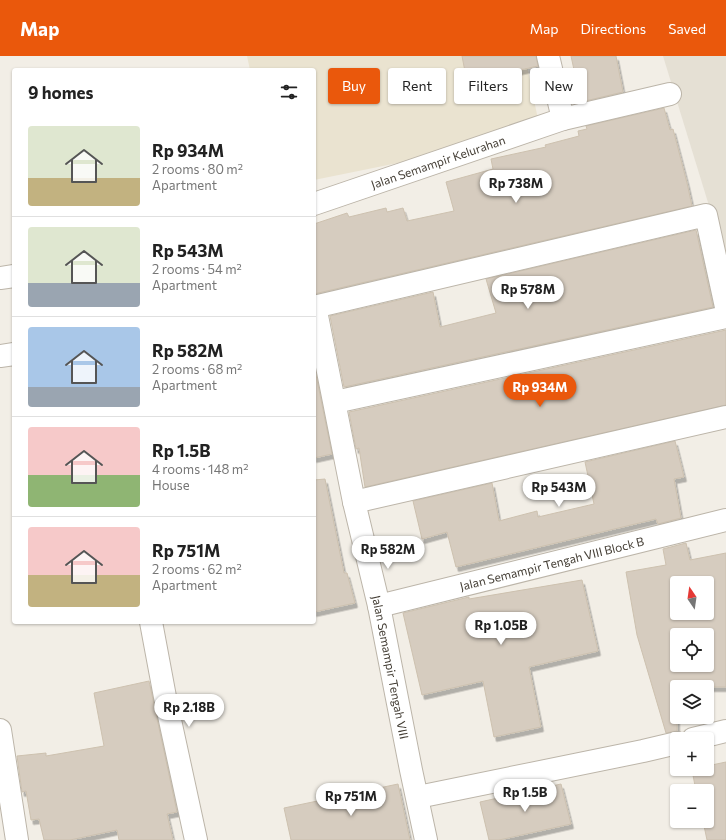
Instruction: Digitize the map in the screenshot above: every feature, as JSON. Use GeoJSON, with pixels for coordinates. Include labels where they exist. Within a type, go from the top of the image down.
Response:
{"type":"FeatureCollection","features":[{"type":"Feature","properties":{"kind":"street"},"geometry":{"type":"LineString","coordinates":[[548,56],[563,120]]}},
{"type":"Feature","properties":{"kind":"street","name":"Jalan Semampir Kelurahan"},"geometry":{"type":"LineString","coordinates":[[316,203],[563,120],[670,94]]}},
{"type":"Feature","properties":{"kind":"street"},"geometry":{"type":"LineString","coordinates":[[316,306],[706,215],[726,307]]}},
{"type":"Feature","properties":{"kind":"street"},"geometry":{"type":"LineString","coordinates":[[0,278],[12,276]]}},
{"type":"Feature","properties":{"kind":"street","name":"Jalan Semampir Tengah VIII"},"geometry":{"type":"LineString","coordinates":[[316,315],[335,402],[354,502],[379,606],[426,840]]}},
{"type":"Feature","properties":{"kind":"street"},"geometry":{"type":"LineString","coordinates":[[335,402],[726,318]]}},
{"type":"Feature","properties":{"kind":"street"},"geometry":{"type":"LineString","coordinates":[[0,356],[12,354]]}},
{"type":"Feature","properties":{"kind":"street"},"geometry":{"type":"LineString","coordinates":[[354,502],[726,417]]}},
{"type":"Feature","properties":{"kind":"street","name":"Jalan Semampir Tengah VIII Block B"},"geometry":{"type":"LineString","coordinates":[[379,606],[726,520]]}},
{"type":"Feature","properties":{"kind":"street"},"geometry":{"type":"LineString","coordinates":[[151,624],[165,697],[196,840]]}},
{"type":"Feature","properties":{"kind":"street"},"geometry":{"type":"LineString","coordinates":[[0,730],[17,840]]}},
{"type":"Feature","properties":{"kind":"street"},"geometry":{"type":"LineString","coordinates":[[714,734],[726,731]]}},
{"type":"Feature","properties":{"kind":"street"},"geometry":{"type":"LineString","coordinates":[[418,797],[670,745]]}},
{"type":"Feature","properties":{"kind":"shaded area"},"geometry":{"type":"Polygon","coordinates":[[[247,56],[525,56],[530,80],[530,104],[535,104],[541,134],[316,180],[316,68],[250,68],[247,56]]]}},
{"type":"Feature","properties":{"kind":"shaded area"},"geometry":{"type":"Polygon","coordinates":[[[663,56],[726,56],[726,261],[663,56]]]}},
{"type":"Feature","properties":{"kind":"building"},"geometry":{"type":"Polygon","coordinates":[[[462,56],[536,56],[538,66],[522,70],[522,68],[464,68],[462,56]]]}},
{"type":"Feature","properties":{"kind":"building"},"geometry":{"type":"Polygon","coordinates":[[[571,56],[616,56],[623,92],[587,101],[587,68],[574,68],[571,56]]]}},
{"type":"Feature","properties":{"kind":"building"},"geometry":{"type":"Polygon","coordinates":[[[664,108],[670,130],[673,129],[692,206],[316,294],[316,223],[347,213],[349,217],[386,208],[387,212],[403,208],[407,221],[454,211],[446,182],[493,169],[491,159],[546,147],[545,145],[579,136],[578,131],[587,129],[586,126],[664,108]]]}},
{"type":"Feature","properties":{"kind":"building"},"geometry":{"type":"Polygon","coordinates":[[[696,230],[713,307],[344,387],[330,316],[433,292],[440,327],[496,313],[486,279],[696,230]]]}},
{"type":"Feature","properties":{"kind":"building"},"geometry":{"type":"Polygon","coordinates":[[[726,330],[726,405],[365,487],[359,448],[356,449],[349,412],[726,330]]]}},
{"type":"Feature","properties":{"kind":"building"},"geometry":{"type":"Polygon","coordinates":[[[316,375],[332,454],[316,458],[316,375]]]}},
{"type":"Feature","properties":{"kind":"building"},"geometry":{"type":"Polygon","coordinates":[[[675,441],[684,477],[674,479],[681,518],[658,524],[656,519],[456,567],[447,532],[422,539],[413,501],[492,483],[499,521],[537,511],[538,517],[594,504],[585,462],[675,441]]]}},
{"type":"Feature","properties":{"kind":"building"},"geometry":{"type":"Polygon","coordinates":[[[325,479],[344,573],[347,573],[355,603],[316,612],[316,480],[325,479]]]}},
{"type":"Feature","properties":{"kind":"building"},"geometry":{"type":"Polygon","coordinates":[[[686,543],[690,560],[726,553],[726,687],[714,687],[714,680],[670,680],[670,724],[677,724],[677,731],[666,733],[637,635],[626,572],[666,565],[663,549],[686,543]]]}},
{"type":"Feature","properties":{"kind":"building"},"geometry":{"type":"Polygon","coordinates":[[[582,580],[598,651],[529,667],[541,727],[494,737],[483,681],[422,695],[403,613],[469,597],[469,599],[582,580]]]}},
{"type":"Feature","properties":{"kind":"building"},"geometry":{"type":"Polygon","coordinates":[[[149,681],[177,812],[167,814],[173,840],[119,840],[117,830],[70,840],[44,840],[39,819],[31,820],[26,791],[22,792],[17,756],[46,753],[46,756],[104,746],[94,693],[149,681]]]}},
{"type":"Feature","properties":{"kind":"building"},"geometry":{"type":"Polygon","coordinates":[[[726,762],[726,840],[707,840],[704,828],[714,828],[714,784],[695,784],[693,776],[714,776],[714,765],[726,762]]]}},
{"type":"Feature","properties":{"kind":"building"},"geometry":{"type":"Polygon","coordinates":[[[398,784],[410,840],[291,840],[284,808],[398,784]]]}},
{"type":"Feature","properties":{"kind":"building"},"geometry":{"type":"Polygon","coordinates":[[[561,784],[571,824],[499,840],[489,840],[480,802],[561,784]]]}}]}
